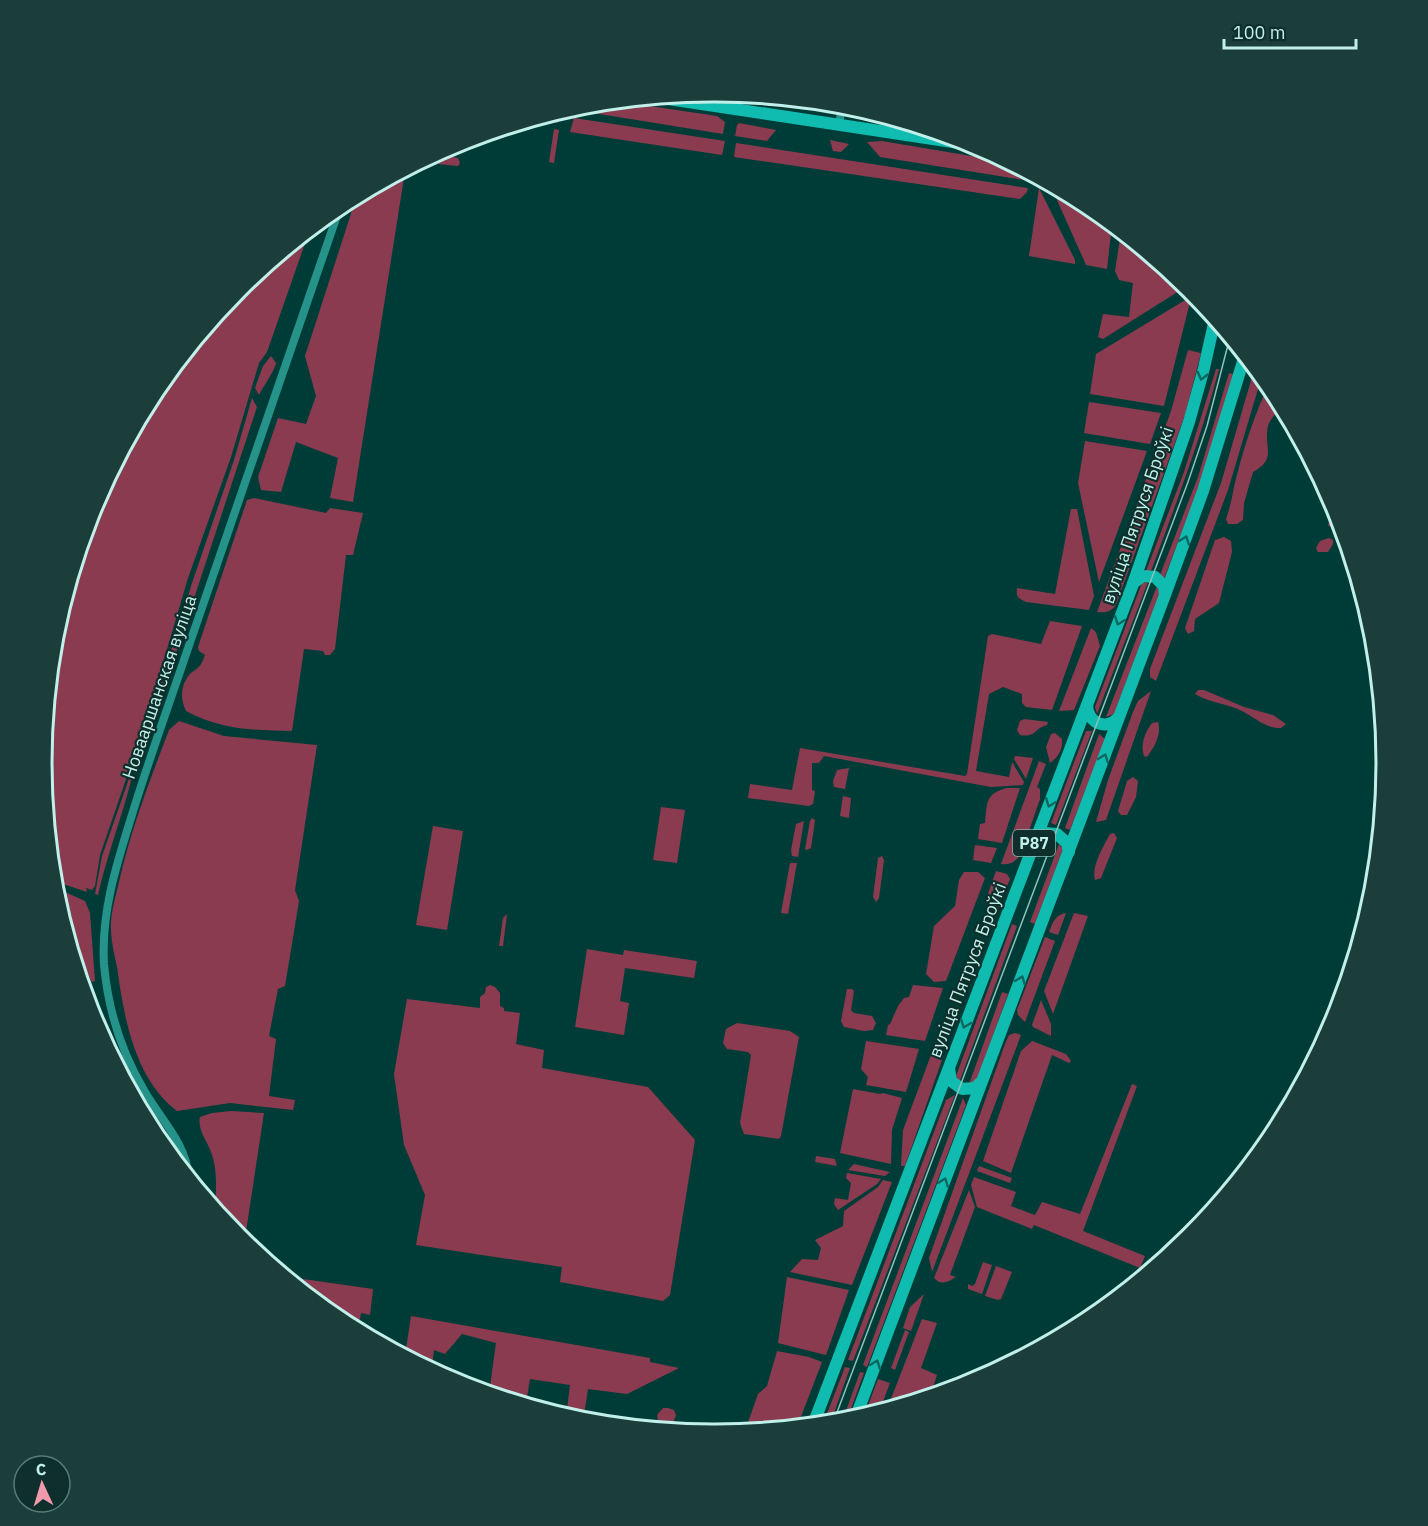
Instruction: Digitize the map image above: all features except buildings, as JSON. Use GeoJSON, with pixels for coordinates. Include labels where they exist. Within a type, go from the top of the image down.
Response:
{"type":"FeatureCollection","features":[{"type":"Feature","properties":{"kind":"main road"},"geometry":{"type":"LineString","coordinates":[[692,103],[931,138]]}},
{"type":"Feature","properties":{"kind":"main road","name":"вуліца Пятруся Броўкі"},"geometry":{"type":"LineString","coordinates":[[816,1416],[1133,584],[1189,422],[1213,329]]}},
{"type":"Feature","properties":{"kind":"main road","name":"Р87"},"geometry":{"type":"LineString","coordinates":[[859,1408],[1165,595],[1203,491],[1242,365]]}},
{"type":"Feature","properties":{"kind":"main road"},"geometry":{"type":"LineString","coordinates":[[1133,584],[1143,576],[1155,577],[1164,586],[1165,595]]}},
{"type":"Feature","properties":{"kind":"main road"},"geometry":{"type":"LineString","coordinates":[[1087,705],[1089,714],[1099,724],[1113,723],[1119,717]]}},
{"type":"Feature","properties":{"kind":"main road"},"geometry":{"type":"LineString","coordinates":[[1036,838],[1044,833],[1057,834],[1067,843],[1069,852]]}},
{"type":"Feature","properties":{"kind":"main road"},"geometry":{"type":"LineString","coordinates":[[949,1068],[951,1081],[962,1089],[975,1088],[984,1079]]}},
{"type":"Feature","properties":{"kind":"main road"},"geometry":{"type":"LineString","coordinates":[[937,1098],[951,1092],[960,1094],[967,1099],[972,1110]]}},
{"type":"Feature","properties":{"kind":"street"},"geometry":{"type":"LineString","coordinates":[[735,109],[736,103]]}},
{"type":"Feature","properties":{"kind":"street"},"geometry":{"type":"LineString","coordinates":[[839,124],[841,114]]}},
{"type":"Feature","properties":{"kind":"street","name":"Новааршанская вуліца"},"geometry":{"type":"LineString","coordinates":[[187,1163],[177,1138],[144,1090],[119,1041],[109,1002],[104,966],[106,909],[120,852],[158,733],[335,221]]}},
{"type":"Feature","properties":{"kind":"shaded area"},"geometry":{"type":"Polygon","coordinates":[[[645,105],[717,116],[725,122],[723,134],[592,113],[645,105]]]}},
{"type":"Feature","properties":{"kind":"shaded area"},"geometry":{"type":"Polygon","coordinates":[[[574,118],[725,141],[722,155],[570,132],[574,118]]]}},
{"type":"Feature","properties":{"kind":"shaded area"},"geometry":{"type":"Polygon","coordinates":[[[739,123],[776,130],[767,141],[735,136],[739,123]]]}},
{"type":"Feature","properties":{"kind":"shaded area"},"geometry":{"type":"Polygon","coordinates":[[[554,129],[559,130],[554,163],[549,162],[554,129]]]}},
{"type":"Feature","properties":{"kind":"shaded area"},"geometry":{"type":"Polygon","coordinates":[[[830,140],[849,144],[841,152],[833,151],[830,140]]]}},
{"type":"Feature","properties":{"kind":"shaded area"},"geometry":{"type":"Polygon","coordinates":[[[882,141],[979,157],[1027,181],[880,157],[867,142],[882,141]]]}},
{"type":"Feature","properties":{"kind":"shaded area"},"geometry":{"type":"Polygon","coordinates":[[[736,143],[1028,188],[1020,199],[734,157],[736,143]]]}},
{"type":"Feature","properties":{"kind":"shaded area"},"geometry":{"type":"Polygon","coordinates":[[[451,156],[458,158],[460,163],[458,166],[438,164],[451,156]]]}},
{"type":"Feature","properties":{"kind":"shaded area"},"geometry":{"type":"Polygon","coordinates":[[[404,179],[353,502],[330,498],[338,458],[296,442],[281,492],[261,490],[258,477],[278,418],[306,424],[316,396],[305,356],[352,209],[404,179]]]}},
{"type":"Feature","properties":{"kind":"shaded area"},"geometry":{"type":"Polygon","coordinates":[[[1039,188],[1075,260],[1075,264],[1029,256],[1039,188]]]}},
{"type":"Feature","properties":{"kind":"shaded area"},"geometry":{"type":"Polygon","coordinates":[[[1055,196],[1111,234],[1107,269],[1086,265],[1055,196]]]}},
{"type":"Feature","properties":{"kind":"shaded area"},"geometry":{"type":"Polygon","coordinates":[[[1120,240],[1178,292],[1103,339],[1098,337],[1103,314],[1129,317],[1133,283],[1119,280],[1115,271],[1120,240]]]}},
{"type":"Feature","properties":{"kind":"shaded area"},"geometry":{"type":"Polygon","coordinates":[[[305,243],[267,352],[259,363],[231,457],[188,578],[145,724],[100,855],[95,886],[92,890],[86,888],[87,892],[64,884],[58,849],[52,763],[58,677],[65,634],[88,550],[121,470],[164,395],[189,360],[246,295],[305,243]]]}},
{"type":"Feature","properties":{"kind":"shaded area"},"geometry":{"type":"Polygon","coordinates":[[[1186,300],[1190,303],[1164,406],[1090,394],[1096,354],[1186,300]]]}},
{"type":"Feature","properties":{"kind":"shaded area"},"geometry":{"type":"Polygon","coordinates":[[[1188,350],[1201,353],[1185,415],[1116,605],[1108,612],[1097,612],[1171,411],[1188,350]]]}},
{"type":"Feature","properties":{"kind":"shaded area"},"geometry":{"type":"Polygon","coordinates":[[[271,356],[276,363],[259,395],[255,388],[263,366],[271,356]]]}},
{"type":"Feature","properties":{"kind":"shaded area"},"geometry":{"type":"Polygon","coordinates":[[[1216,369],[1219,369],[1188,471],[1151,571],[1146,571],[1184,472],[1216,369]]]}},
{"type":"Feature","properties":{"kind":"shaded area"},"geometry":{"type":"Polygon","coordinates":[[[1229,373],[1233,374],[1202,478],[1164,579],[1160,575],[1198,477],[1229,373]]]}},
{"type":"Feature","properties":{"kind":"shaded area"},"geometry":{"type":"Polygon","coordinates":[[[1252,378],[1259,387],[1228,490],[1156,681],[1150,677],[1150,669],[1221,483],[1252,378]]]}},
{"type":"Feature","properties":{"kind":"shaded area"},"geometry":{"type":"Polygon","coordinates":[[[1265,396],[1276,414],[1268,426],[1267,457],[1261,467],[1253,472],[1244,503],[1243,520],[1237,524],[1228,524],[1226,519],[1237,476],[1265,396]]]}},
{"type":"Feature","properties":{"kind":"shaded area"},"geometry":{"type":"Polygon","coordinates":[[[252,398],[257,407],[152,726],[148,725],[192,583],[234,460],[252,398]]]}},
{"type":"Feature","properties":{"kind":"shaded area"},"geometry":{"type":"Polygon","coordinates":[[[1089,402],[1161,413],[1150,444],[1084,433],[1089,402]]]}},
{"type":"Feature","properties":{"kind":"shaded area"},"geometry":{"type":"Polygon","coordinates":[[[1085,441],[1147,451],[1099,582],[1078,483],[1085,441]]]}},
{"type":"Feature","properties":{"kind":"shaded area"},"geometry":{"type":"Polygon","coordinates":[[[254,498],[326,513],[330,508],[363,513],[353,555],[346,555],[335,649],[330,655],[325,655],[323,651],[304,649],[292,731],[250,729],[212,722],[186,711],[182,699],[185,682],[201,665],[205,655],[199,651],[198,647],[247,500],[254,498]]]}},
{"type":"Feature","properties":{"kind":"shaded area"},"geometry":{"type":"Polygon","coordinates":[[[1071,509],[1077,509],[1094,596],[1089,610],[1026,602],[1018,597],[1017,588],[1055,594],[1071,509]]]}},
{"type":"Feature","properties":{"kind":"shaded area"},"geometry":{"type":"Polygon","coordinates":[[[1224,537],[1231,541],[1232,552],[1219,603],[1195,619],[1194,631],[1188,634],[1185,628],[1215,540],[1224,537]]]}},
{"type":"Feature","properties":{"kind":"shaded area"},"geometry":{"type":"Polygon","coordinates":[[[1329,538],[1333,540],[1333,544],[1328,552],[1318,552],[1316,548],[1320,541],[1329,538]]]}},
{"type":"Feature","properties":{"kind":"shaded area"},"geometry":{"type":"Polygon","coordinates":[[[1148,582],[1097,714],[1095,707],[1142,583],[1148,582]]]}},
{"type":"Feature","properties":{"kind":"shaded area"},"geometry":{"type":"Polygon","coordinates":[[[1157,586],[1160,592],[1114,714],[1106,717],[1157,586]]]}},
{"type":"Feature","properties":{"kind":"shaded area"},"geometry":{"type":"Polygon","coordinates":[[[1050,621],[1082,626],[1052,710],[1026,707],[1022,703],[1022,694],[1003,687],[989,694],[976,771],[1009,777],[1012,762],[1024,782],[1023,785],[991,787],[824,756],[819,763],[812,763],[812,790],[815,791],[813,804],[809,806],[748,798],[750,784],[792,790],[800,748],[965,776],[988,636],[992,634],[1041,644],[1050,621]]]}},
{"type":"Feature","properties":{"kind":"shaded area"},"geometry":{"type":"Polygon","coordinates":[[[1091,628],[1096,632],[1100,646],[1074,710],[1059,711],[1091,628]]]}},
{"type":"Feature","properties":{"kind":"shaded area"},"geometry":{"type":"Polygon","coordinates":[[[1198,690],[1204,690],[1244,707],[1273,715],[1286,724],[1281,728],[1275,728],[1236,708],[1195,694],[1198,690]]]}},
{"type":"Feature","properties":{"kind":"shaded area"},"geometry":{"type":"Polygon","coordinates":[[[1151,691],[1106,820],[1096,822],[1108,780],[1133,712],[1138,701],[1151,691]]]}},
{"type":"Feature","properties":{"kind":"shaded area"},"geometry":{"type":"Polygon","coordinates":[[[1024,719],[1048,722],[1047,725],[1025,736],[1020,735],[1017,730],[1020,721],[1024,719]]]}},
{"type":"Feature","properties":{"kind":"shaded area"},"geometry":{"type":"Polygon","coordinates":[[[179,721],[224,736],[317,745],[295,890],[299,901],[285,986],[278,989],[269,1036],[276,1039],[269,1096],[295,1100],[293,1110],[230,1103],[177,1111],[150,1082],[128,1026],[112,939],[112,912],[141,805],[169,730],[179,721]]]}},
{"type":"Feature","properties":{"kind":"shaded area"},"geometry":{"type":"Polygon","coordinates":[[[1158,722],[1157,741],[1147,757],[1144,756],[1145,734],[1152,723],[1158,722]]]}},
{"type":"Feature","properties":{"kind":"shaded area"},"geometry":{"type":"Polygon","coordinates":[[[1086,731],[1092,731],[1056,825],[1051,823],[1086,731]]]}},
{"type":"Feature","properties":{"kind":"shaded area"},"geometry":{"type":"Polygon","coordinates":[[[1055,733],[1062,739],[1062,747],[1058,756],[1050,763],[1046,747],[1051,734],[1055,733]]]}},
{"type":"Feature","properties":{"kind":"shaded area"},"geometry":{"type":"Polygon","coordinates":[[[1099,734],[1105,739],[1070,830],[1065,828],[1099,734]]]}},
{"type":"Feature","properties":{"kind":"shaded area"},"geometry":{"type":"Polygon","coordinates":[[[1015,756],[1033,758],[1026,779],[1014,759],[1015,756]]]}},
{"type":"Feature","properties":{"kind":"shaded area"},"geometry":{"type":"Polygon","coordinates":[[[1039,761],[1046,764],[1037,787],[1040,789],[1040,799],[1021,854],[1008,864],[1001,864],[1039,761]]]}},
{"type":"Feature","properties":{"kind":"shaded area"},"geometry":{"type":"Polygon","coordinates":[[[849,768],[845,789],[834,787],[833,781],[837,770],[849,768]]]}},
{"type":"Feature","properties":{"kind":"shaded area"},"geometry":{"type":"Polygon","coordinates":[[[130,776],[132,777],[128,792],[98,895],[95,894],[102,856],[130,776]]]}},
{"type":"Feature","properties":{"kind":"shaded area"},"geometry":{"type":"Polygon","coordinates":[[[1133,777],[1138,781],[1136,797],[1127,815],[1121,815],[1118,811],[1127,781],[1133,777]]]}},
{"type":"Feature","properties":{"kind":"shaded area"},"geometry":{"type":"Polygon","coordinates":[[[1007,788],[1020,788],[1002,843],[978,839],[980,824],[985,823],[988,800],[995,793],[1007,788]]]}},
{"type":"Feature","properties":{"kind":"shaded area"},"geometry":{"type":"Polygon","coordinates":[[[843,796],[851,798],[849,818],[840,816],[843,796]]]}},
{"type":"Feature","properties":{"kind":"shaded area"},"geometry":{"type":"Polygon","coordinates":[[[661,807],[685,810],[677,863],[653,860],[661,807]]]}},
{"type":"Feature","properties":{"kind":"shaded area"},"geometry":{"type":"Polygon","coordinates":[[[812,818],[815,820],[811,848],[807,850],[805,849],[812,818]]]}},
{"type":"Feature","properties":{"kind":"shaded area"},"geometry":{"type":"Polygon","coordinates":[[[804,821],[798,857],[792,856],[796,824],[804,821]]]}},
{"type":"Feature","properties":{"kind":"shaded area"},"geometry":{"type":"Polygon","coordinates":[[[433,826],[463,831],[447,930],[416,925],[433,826]]]}},
{"type":"Feature","properties":{"kind":"shaded area"},"geometry":{"type":"Polygon","coordinates":[[[1114,833],[1117,838],[1101,878],[1095,880],[1095,869],[1099,856],[1110,834],[1114,833]]]}},
{"type":"Feature","properties":{"kind":"shaded area"},"geometry":{"type":"Polygon","coordinates":[[[1059,844],[1063,849],[1035,924],[1030,922],[1059,844]]]}},
{"type":"Feature","properties":{"kind":"shaded area"},"geometry":{"type":"Polygon","coordinates":[[[975,845],[997,848],[991,863],[973,860],[975,845]]]}},
{"type":"Feature","properties":{"kind":"shaded area"},"geometry":{"type":"Polygon","coordinates":[[[882,856],[884,860],[879,898],[876,902],[873,897],[878,858],[882,856]]]}},
{"type":"Feature","properties":{"kind":"shaded area"},"geometry":{"type":"Polygon","coordinates":[[[790,863],[797,863],[788,914],[781,913],[790,863]]]}},
{"type":"Feature","properties":{"kind":"shaded area"},"geometry":{"type":"Polygon","coordinates":[[[996,871],[1007,874],[1010,879],[997,910],[989,906],[986,899],[996,871]]]}},
{"type":"Feature","properties":{"kind":"shaded area"},"geometry":{"type":"Polygon","coordinates":[[[964,872],[978,872],[985,878],[946,981],[934,982],[926,974],[934,926],[955,906],[959,880],[964,872]]]}},
{"type":"Feature","properties":{"kind":"shaded area"},"geometry":{"type":"Polygon","coordinates":[[[65,892],[85,901],[90,913],[95,981],[92,982],[75,934],[65,892]]]}},
{"type":"Feature","properties":{"kind":"shaded area"},"geometry":{"type":"Polygon","coordinates":[[[1066,913],[1058,935],[1049,932],[1057,917],[1066,913]]]}},
{"type":"Feature","properties":{"kind":"shaded area"},"geometry":{"type":"Polygon","coordinates":[[[1074,913],[1088,916],[1053,1014],[1044,991],[1074,913]]]}},
{"type":"Feature","properties":{"kind":"shaded area"},"geometry":{"type":"Polygon","coordinates":[[[507,914],[503,946],[499,946],[503,918],[507,914]]]}},
{"type":"Feature","properties":{"kind":"shaded area"},"geometry":{"type":"Polygon","coordinates":[[[1012,924],[1017,926],[959,1083],[956,1076],[1012,924]]]}},
{"type":"Feature","properties":{"kind":"shaded area"},"geometry":{"type":"Polygon","coordinates":[[[1045,937],[1055,941],[1025,1022],[1018,1015],[1017,1010],[1045,937]]]}},
{"type":"Feature","properties":{"kind":"shaded area"},"geometry":{"type":"Polygon","coordinates":[[[587,949],[623,955],[624,950],[697,961],[694,978],[625,968],[620,1001],[629,1003],[624,1035],[575,1027],[587,949]]]}},
{"type":"Feature","properties":{"kind":"shaded area"},"geometry":{"type":"Polygon","coordinates":[[[490,985],[500,993],[500,1006],[504,1008],[504,1011],[520,1013],[516,1044],[544,1050],[542,1068],[648,1087],[695,1140],[670,1295],[663,1301],[560,1282],[562,1267],[416,1245],[425,1195],[404,1145],[394,1074],[407,999],[480,1008],[480,997],[490,985]]]}},
{"type":"Feature","properties":{"kind":"shaded area"},"geometry":{"type":"Polygon","coordinates":[[[913,985],[943,988],[925,1041],[886,1035],[888,1025],[898,1006],[904,998],[909,997],[913,985]]]}},
{"type":"Feature","properties":{"kind":"shaded area"},"geometry":{"type":"Polygon","coordinates":[[[847,989],[854,991],[851,1010],[854,1013],[872,1016],[876,1023],[873,1030],[864,1031],[844,1027],[841,1021],[847,989]]]}},
{"type":"Feature","properties":{"kind":"shaded area"},"geometry":{"type":"Polygon","coordinates":[[[1002,992],[1008,994],[976,1082],[968,1087],[1002,992]]]}},
{"type":"Feature","properties":{"kind":"shaded area"},"geometry":{"type":"Polygon","coordinates":[[[1041,1000],[1051,1024],[1051,1036],[1032,1025],[1041,1000]]]}},
{"type":"Feature","properties":{"kind":"shaded area"},"geometry":{"type":"Polygon","coordinates":[[[737,1023],[790,1031],[799,1037],[779,1139],[744,1134],[740,1123],[751,1055],[748,1052],[727,1049],[723,1043],[726,1029],[737,1023]]]}},
{"type":"Feature","properties":{"kind":"shaded area"},"geometry":{"type":"Polygon","coordinates":[[[1015,1033],[1021,1035],[932,1272],[929,1258],[1005,1044],[1009,1035],[1015,1033]]]}},
{"type":"Feature","properties":{"kind":"shaded area"},"geometry":{"type":"Polygon","coordinates":[[[866,1041],[919,1049],[906,1092],[866,1085],[868,1077],[861,1069],[866,1041]]]}},
{"type":"Feature","properties":{"kind":"shaded area"},"geometry":{"type":"Polygon","coordinates":[[[1032,1041],[1066,1054],[1071,1061],[1069,1063],[1052,1055],[1011,1173],[983,1161],[1021,1051],[1032,1041]]]}},
{"type":"Feature","properties":{"kind":"shaded area"},"geometry":{"type":"Polygon","coordinates":[[[935,1054],[942,1060],[905,1166],[901,1166],[903,1130],[931,1055],[935,1054]]]}},
{"type":"Feature","properties":{"kind":"shaded area"},"geometry":{"type":"Polygon","coordinates":[[[1132,1084],[1137,1086],[1083,1231],[1145,1256],[1140,1268],[1034,1225],[1032,1229],[977,1207],[971,1185],[974,1177],[1016,1192],[1011,1206],[1035,1215],[1042,1202],[1080,1214],[1132,1084]]]}},
{"type":"Feature","properties":{"kind":"shaded area"},"geometry":{"type":"Polygon","coordinates":[[[853,1089],[902,1098],[892,1130],[891,1164],[840,1153],[853,1089]]]}},
{"type":"Feature","properties":{"kind":"shaded area"},"geometry":{"type":"Polygon","coordinates":[[[955,1095],[853,1361],[848,1360],[946,1100],[955,1095]]]}},
{"type":"Feature","properties":{"kind":"shaded area"},"geometry":{"type":"Polygon","coordinates":[[[963,1098],[966,1105],[867,1367],[863,1365],[963,1098]]]}},
{"type":"Feature","properties":{"kind":"shaded area"},"geometry":{"type":"Polygon","coordinates":[[[231,1111],[264,1113],[246,1231],[215,1197],[215,1166],[199,1121],[200,1117],[231,1111]]]}},
{"type":"Feature","properties":{"kind":"shaded area"},"geometry":{"type":"Polygon","coordinates":[[[816,1156],[835,1159],[837,1166],[815,1162],[816,1156]]]}},
{"type":"Feature","properties":{"kind":"shaded area"},"geometry":{"type":"Polygon","coordinates":[[[854,1164],[890,1172],[885,1176],[848,1170],[854,1164]]]}},
{"type":"Feature","properties":{"kind":"shaded area"},"geometry":{"type":"Polygon","coordinates":[[[979,1166],[1012,1178],[1010,1183],[977,1171],[979,1166]]]}},
{"type":"Feature","properties":{"kind":"shaded area"},"geometry":{"type":"Polygon","coordinates":[[[847,1173],[881,1179],[838,1210],[834,1204],[835,1198],[848,1200],[851,1183],[846,1178],[847,1173]]]}},
{"type":"Feature","properties":{"kind":"shaded area"},"geometry":{"type":"Polygon","coordinates":[[[883,1180],[892,1182],[852,1285],[790,1272],[802,1259],[818,1260],[821,1248],[815,1240],[843,1226],[844,1211],[878,1187],[883,1180]]]}},
{"type":"Feature","properties":{"kind":"shaded area"},"geometry":{"type":"Polygon","coordinates":[[[969,1190],[975,1207],[950,1275],[956,1277],[942,1283],[934,1278],[969,1190]]]}},
{"type":"Feature","properties":{"kind":"shaded area"},"geometry":{"type":"Polygon","coordinates":[[[983,1262],[992,1265],[982,1294],[968,1289],[968,1284],[972,1286],[975,1284],[983,1262]]]}},
{"type":"Feature","properties":{"kind":"shaded area"},"geometry":{"type":"Polygon","coordinates":[[[996,1266],[1012,1272],[1001,1299],[998,1300],[985,1296],[996,1266]]]}},
{"type":"Feature","properties":{"kind":"shaded area"},"geometry":{"type":"Polygon","coordinates":[[[787,1277],[849,1290],[826,1355],[778,1343],[787,1277]]]}},
{"type":"Feature","properties":{"kind":"shaded area"},"geometry":{"type":"Polygon","coordinates":[[[300,1279],[373,1289],[370,1315],[361,1313],[360,1321],[300,1279]]]}},
{"type":"Feature","properties":{"kind":"shaded area"},"geometry":{"type":"Polygon","coordinates":[[[924,1294],[911,1331],[903,1328],[910,1307],[924,1294]]]}},
{"type":"Feature","properties":{"kind":"shaded area"},"geometry":{"type":"Polygon","coordinates":[[[411,1316],[650,1358],[650,1362],[679,1368],[627,1394],[588,1389],[585,1412],[567,1408],[570,1385],[530,1379],[527,1397],[490,1385],[496,1343],[462,1334],[445,1354],[434,1350],[433,1361],[406,1348],[411,1316]]]}},
{"type":"Feature","properties":{"kind":"shaded area"},"geometry":{"type":"Polygon","coordinates":[[[922,1319],[937,1323],[921,1368],[937,1375],[933,1387],[890,1400],[922,1319]]]}},
{"type":"Feature","properties":{"kind":"shaded area"},"geometry":{"type":"Polygon","coordinates":[[[905,1330],[909,1332],[895,1370],[891,1368],[905,1330]]]}},
{"type":"Feature","properties":{"kind":"shaded area"},"geometry":{"type":"Polygon","coordinates":[[[777,1351],[822,1362],[800,1419],[748,1423],[758,1394],[767,1386],[777,1351]]]}},
{"type":"Feature","properties":{"kind":"shaded area"},"geometry":{"type":"Polygon","coordinates":[[[845,1367],[850,1368],[834,1414],[827,1415],[845,1367]]]}},
{"type":"Feature","properties":{"kind":"shaded area"},"geometry":{"type":"Polygon","coordinates":[[[860,1372],[864,1373],[850,1410],[846,1411],[860,1372]]]}},
{"type":"Feature","properties":{"kind":"shaded area"},"geometry":{"type":"Polygon","coordinates":[[[878,1379],[890,1383],[883,1403],[868,1406],[878,1379]]]}},
{"type":"Feature","properties":{"kind":"shaded area"},"geometry":{"type":"Polygon","coordinates":[[[663,1408],[668,1408],[674,1410],[676,1415],[673,1423],[658,1422],[657,1415],[663,1408]]]}},
{"type":"Feature","properties":{"kind":"tram line"},"geometry":{"type":"LineString","coordinates":[[837,1413],[1188,482],[1207,426],[1228,346]]}}]}
